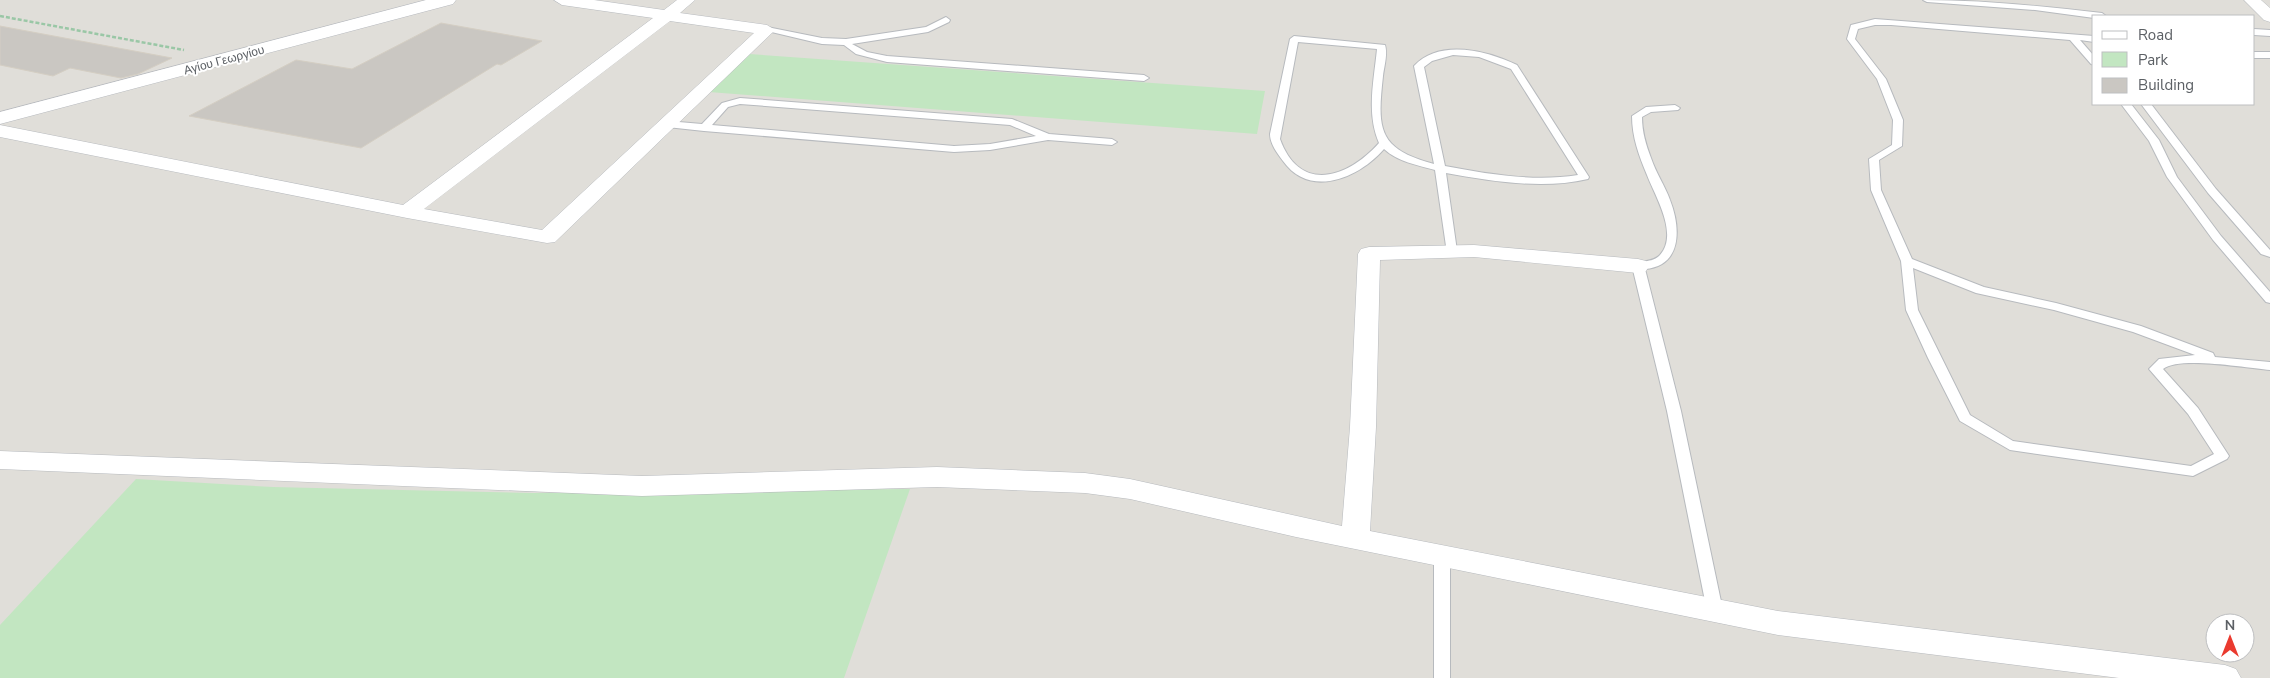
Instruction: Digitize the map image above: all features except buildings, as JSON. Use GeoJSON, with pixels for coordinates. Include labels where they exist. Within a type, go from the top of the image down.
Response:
{"type":"FeatureCollection","features":[{"type":"Feature","properties":{"kind":"main road","name":"Αγίου Γεωργίου"},"geometry":{"type":"LineString","coordinates":[[0,118],[447,0]]}},
{"type":"Feature","properties":{"kind":"street"},"geometry":{"type":"LineString","coordinates":[[562,0],[767,30]]}},
{"type":"Feature","properties":{"kind":"street"},"geometry":{"type":"LineString","coordinates":[[407,212],[687,0]]}},
{"type":"Feature","properties":{"kind":"street"},"geometry":{"type":"LineString","coordinates":[[2252,0],[2270,17]]}},
{"type":"Feature","properties":{"kind":"street"},"geometry":{"type":"LineString","coordinates":[[0,131],[407,212],[547,237],[767,30]]}},
{"type":"Feature","properties":{"kind":"street"},"geometry":{"type":"LineString","coordinates":[[1355,539],[1363,427],[1369,254],[1474,251],[1638,266]]}},
{"type":"Feature","properties":{"kind":"street"},"geometry":{"type":"LineString","coordinates":[[0,460],[642,486],[937,477],[1085,484],[1130,489],[1355,539],[1778,623],[1919,642],[2225,678]]}},
{"type":"Feature","properties":{"kind":"lane"},"geometry":{"type":"LineString","coordinates":[[1927,0],[2035,8],[2094,15]]}},
{"type":"Feature","properties":{"kind":"lane"},"geometry":{"type":"LineString","coordinates":[[767,30],[814,40],[846,42],[928,29],[946,20]]}},
{"type":"Feature","properties":{"kind":"lane"},"geometry":{"type":"LineString","coordinates":[[2092,40],[1891,22],[1875,22],[1854,27],[1851,39],[1881,79],[1898,120],[1896,146],[1874,159],[1876,190],[1907,261],[1912,310],[1934,358],[1966,418],[2010,445],[2193,471],[2222,456],[2193,411],[2155,369],[2164,362],[2196,359],[2270,366]]}},
{"type":"Feature","properties":{"kind":"lane"},"geometry":{"type":"LineString","coordinates":[[2255,32],[2270,33]]}},
{"type":"Feature","properties":{"kind":"lane"},"geometry":{"type":"LineString","coordinates":[[2072,37],[2092,60]]}},
{"type":"Feature","properties":{"kind":"lane"},"geometry":{"type":"LineString","coordinates":[[1384,143],[1374,158],[1360,168],[1338,177],[1308,176],[1296,172],[1288,163],[1275,138],[1294,39],[1382,47],[1378,124],[1384,143],[1394,152],[1440,168],[1524,180],[1572,180],[1584,177],[1514,67],[1498,60],[1467,54],[1437,56],[1419,66],[1440,168],[1451,251]]}},
{"type":"Feature","properties":{"kind":"lane"},"geometry":{"type":"LineString","coordinates":[[846,42],[852,50],[887,59],[1144,78]]}},
{"type":"Feature","properties":{"kind":"lane"},"geometry":{"type":"LineString","coordinates":[[2255,55],[2270,55]]}},
{"type":"Feature","properties":{"kind":"lane"},"geometry":{"type":"LineString","coordinates":[[704,128],[725,105],[740,101],[1012,122],[1048,137]]}},
{"type":"Feature","properties":{"kind":"lane"},"geometry":{"type":"LineString","coordinates":[[2127,105],[2154,140],[2172,177],[2217,238],[2270,298]]}},
{"type":"Feature","properties":{"kind":"lane"},"geometry":{"type":"LineString","coordinates":[[2147,105],[2212,191],[2265,252],[2270,254]]}},
{"type":"Feature","properties":{"kind":"lane"},"geometry":{"type":"LineString","coordinates":[[1675,108],[1650,109],[1638,116],[1636,127],[1642,147],[1652,175],[1665,200],[1671,221],[1671,241],[1668,254],[1656,264],[1638,266],[1674,411],[1715,611]]}},
{"type":"Feature","properties":{"kind":"lane"},"geometry":{"type":"LineString","coordinates":[[668,124],[954,149],[990,147],[1048,137],[1112,142]]}},
{"type":"Feature","properties":{"kind":"lane"},"geometry":{"type":"LineString","coordinates":[[1907,261],[1980,290],[2056,306],[2137,329],[2227,362]]}},
{"type":"Feature","properties":{"kind":"lane"},"geometry":{"type":"LineString","coordinates":[[1442,556],[1442,678]]}},
{"type":"Feature","properties":{"kind":"path"},"geometry":{"type":"LineString","coordinates":[[0,16],[191,52]]}},
{"type":"Feature","properties":{"kind":"shaded area"},"geometry":{"type":"Polygon","coordinates":[[[0,0],[2270,0],[2270,678],[0,678],[0,0]]]}},
{"type":"Feature","properties":{"kind":"green space"},"geometry":{"type":"Polygon","coordinates":[[[749,54],[1265,91],[1257,134],[709,92],[749,54]]]}},
{"type":"Feature","properties":{"kind":"green space"},"geometry":{"type":"Polygon","coordinates":[[[136,479],[273,487],[532,493],[910,489],[844,678],[0,678],[0,625],[136,479]]]}}]}
